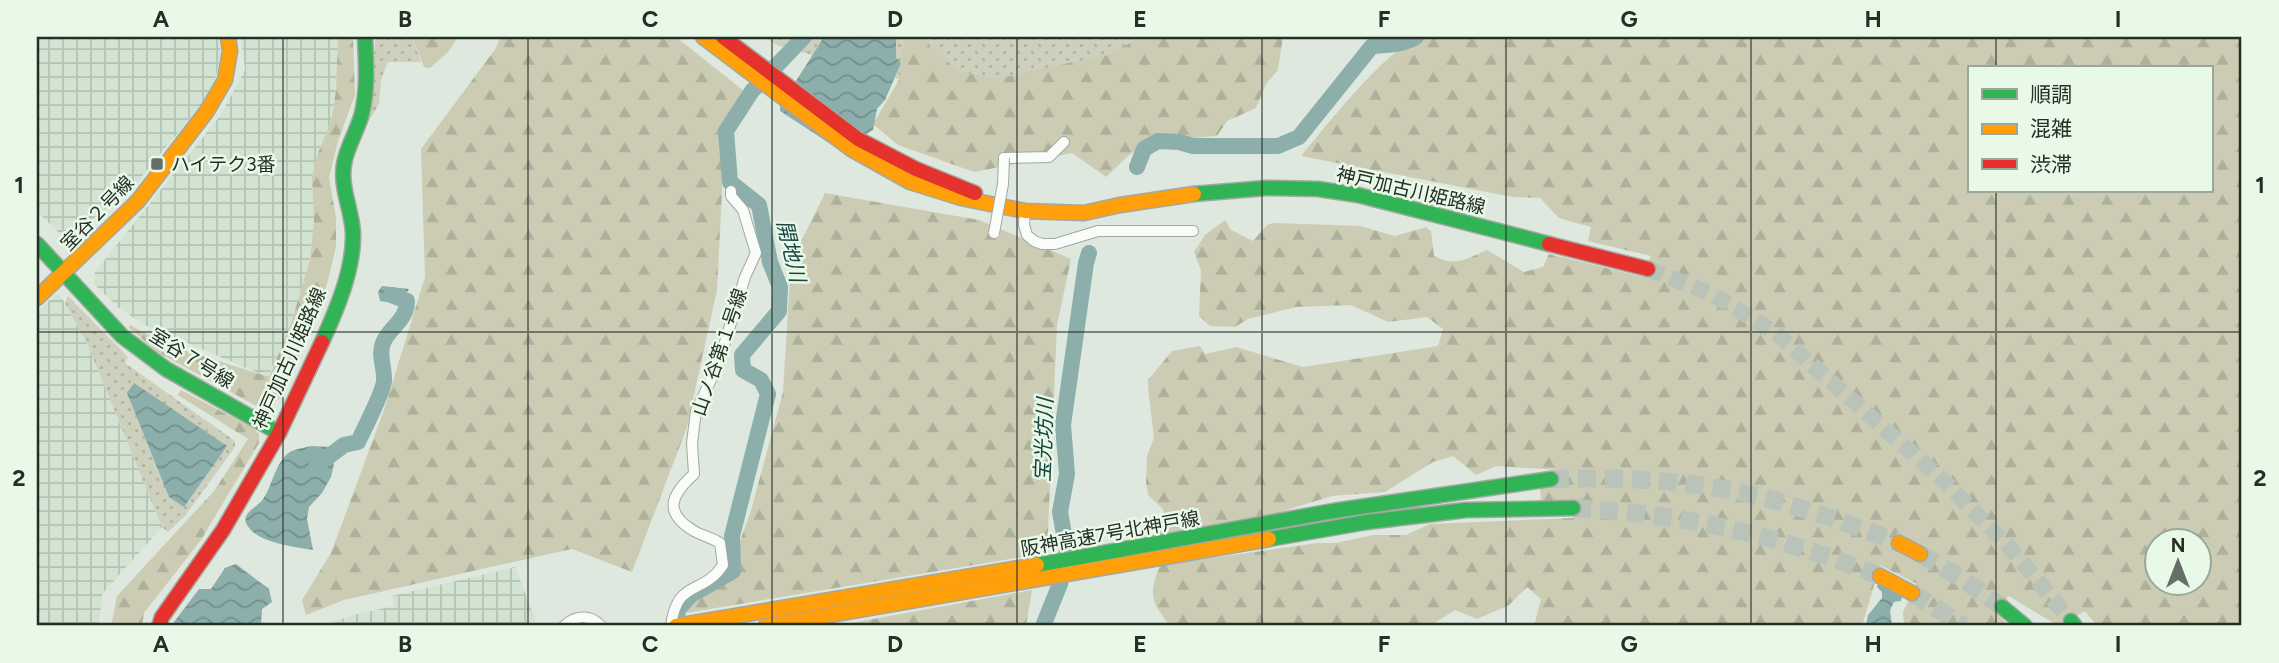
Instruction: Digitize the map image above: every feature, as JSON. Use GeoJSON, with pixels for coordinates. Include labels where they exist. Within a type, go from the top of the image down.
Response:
{"type":"FeatureCollection","features":[{"type":"Feature","properties":{"kind":"main road","name":"室谷２号線"},"geometry":{"type":"LineString","coordinates":[[37,299],[138,201],[206,111],[225,80],[230,51],[228,37]]}},
{"type":"Feature","properties":{"kind":"main road","name":"神戸加古川姫路線"},"geometry":{"type":"LineString","coordinates":[[159,626],[162,617],[223,530],[279,433],[333,317],[350,261],[353,232],[344,190],[344,163],[362,112],[366,78],[365,37]]}},
{"type":"Feature","properties":{"kind":"main road","name":"神戸加古川姫路線"},"geometry":{"type":"LineString","coordinates":[[703,37],[740,58],[851,149],[916,169],[979,194],[1028,204],[1120,205]]}},
{"type":"Feature","properties":{"kind":"main road","name":"神戸加古川姫路線"},"geometry":{"type":"LineString","coordinates":[[723,37],[740,58]]}},
{"type":"Feature","properties":{"kind":"main road","name":"神戸加古川姫路線"},"geometry":{"type":"LineString","coordinates":[[873,154],[910,182],[961,198],[1025,211],[1084,213],[1195,194],[1266,188],[1318,189],[1358,195],[1648,269]]}},
{"type":"Feature","properties":{"kind":"main road","name":"室谷７号線"},"geometry":{"type":"LineString","coordinates":[[37,244],[122,336],[166,369],[279,433]]}},
{"type":"Feature","properties":{"kind":"main road","name":"阪神高速7号北神戸線"},"geometry":{"type":"LineString","coordinates":[[1219,540],[1333,511],[1551,479]]}},
{"type":"Feature","properties":{"kind":"main road","name":"阪神高速7号北神戸線"},"geometry":{"type":"LineString","coordinates":[[673,626],[791,615],[1219,540],[1441,513],[1573,508]]}},
{"type":"Feature","properties":{"kind":"main road"},"geometry":{"type":"LineString","coordinates":[[1899,543],[1920,554]]}},
{"type":"Feature","properties":{"kind":"main road"},"geometry":{"type":"LineString","coordinates":[[1880,576],[1912,593]]}},
{"type":"Feature","properties":{"kind":"main road"},"geometry":{"type":"LineString","coordinates":[[2002,607],[2025,626]]}},
{"type":"Feature","properties":{"kind":"main road","name":"阪神高速7号北神戸線"},"geometry":{"type":"LineString","coordinates":[[766,626],[791,615]]}},
{"type":"Feature","properties":{"kind":"street"},"geometry":{"type":"LineString","coordinates":[[994,233],[1003,184],[1004,158],[1049,157],[1065,142]]}},
{"type":"Feature","properties":{"kind":"street","name":"山ノ谷第１号線"},"geometry":{"type":"LineString","coordinates":[[673,626],[673,610],[684,592],[716,577],[723,565],[720,543],[695,532],[675,513],[674,496],[678,488],[694,474],[692,443],[696,411],[718,365],[756,253],[743,210],[731,196],[732,191]]}},
{"type":"Feature","properties":{"kind":"street"},"geometry":{"type":"LineString","coordinates":[[1025,211],[1024,225],[1027,234],[1042,244],[1055,244],[1098,231],[1193,230]]}},
{"type":"Feature","properties":{"kind":"street"},"geometry":{"type":"LineString","coordinates":[[564,626],[583,617],[591,618],[601,626]]}},
{"type":"Feature","properties":{"kind":"shaded area"},"geometry":{"type":"Polygon","coordinates":[[[37,37],[219,37],[221,56],[215,80],[202,104],[132,188],[66,240],[37,211],[37,37]]]}},
{"type":"Feature","properties":{"kind":"shaded area"},"geometry":{"type":"Polygon","coordinates":[[[241,37],[338,37],[336,91],[331,121],[312,176],[314,221],[310,260],[291,323],[268,377],[145,325],[119,308],[94,284],[95,272],[220,116],[245,70],[241,37]]]}},
{"type":"Feature","properties":{"kind":"shaded area"},"geometry":{"type":"Polygon","coordinates":[[[378,37],[412,37],[421,62],[388,62],[381,80],[379,104],[364,129],[371,104],[375,41],[378,37]]]}},
{"type":"Feature","properties":{"kind":"shaded area"},"geometry":{"type":"Polygon","coordinates":[[[765,37],[1207,37],[942,91],[776,45],[765,37]]]}},
{"type":"Feature","properties":{"kind":"shaded area"},"geometry":{"type":"Polygon","coordinates":[[[55,295],[60,295],[87,343],[162,527],[102,594],[99,626],[37,626],[37,312],[55,295]]]}},
{"type":"Feature","properties":{"kind":"shaded area"},"geometry":{"type":"Polygon","coordinates":[[[68,296],[128,357],[125,363],[235,441],[235,447],[185,516],[168,532],[162,527],[87,343],[65,303],[68,296]],[[127,393],[169,496],[184,507],[127,393]]]}},
{"type":"Feature","properties":{"kind":"shaded area"},"geometry":{"type":"Polygon","coordinates":[[[515,567],[536,621],[511,626],[323,626],[353,615],[394,606],[392,596],[515,567]]]}},
{"type":"Feature","properties":{"kind":"green space"},"geometry":{"type":"Polygon","coordinates":[[[338,37],[353,37],[355,95],[338,141],[329,177],[336,218],[336,247],[325,292],[282,397],[262,409],[159,353],[129,328],[130,325],[165,344],[269,377],[291,323],[310,260],[314,221],[312,176],[331,121],[336,91],[338,37]]]}},
{"type":"Feature","properties":{"kind":"green space"},"geometry":{"type":"Polygon","coordinates":[[[412,37],[458,37],[448,52],[430,68],[424,67],[412,37]]]}},
{"type":"Feature","properties":{"kind":"green space"},"geometry":{"type":"Polygon","coordinates":[[[500,37],[676,37],[744,91],[724,152],[717,290],[687,427],[632,572],[572,549],[344,600],[306,615],[302,600],[331,553],[384,410],[425,277],[421,149],[496,48],[500,37]]]}},
{"type":"Feature","properties":{"kind":"green space"},"geometry":{"type":"Polygon","coordinates":[[[905,37],[928,37],[930,47],[959,71],[996,79],[1110,54],[1141,37],[1283,37],[1278,70],[1266,84],[1256,108],[1227,121],[1217,136],[1151,141],[1129,155],[1106,177],[1072,153],[974,172],[898,145],[873,124],[899,80],[905,37]]]}},
{"type":"Feature","properties":{"kind":"green space"},"geometry":{"type":"Polygon","coordinates":[[[1414,37],[2242,37],[2242,626],[2097,626],[2085,611],[2058,626],[2009,596],[1995,612],[2009,626],[1904,626],[1903,612],[1917,584],[1880,565],[1862,626],[1534,626],[1541,599],[1527,587],[1509,605],[1477,619],[1455,610],[1430,626],[1170,626],[1153,597],[1160,565],[1318,543],[1336,543],[1373,535],[1406,535],[1430,524],[1573,518],[1573,501],[1541,500],[1540,487],[1561,484],[1560,470],[1496,466],[1476,475],[1453,456],[1433,462],[1385,492],[1332,496],[1280,512],[1157,535],[1156,525],[1164,515],[1163,509],[1148,495],[1146,482],[1147,456],[1154,438],[1148,380],[1172,351],[1200,346],[1205,354],[1236,347],[1303,367],[1438,346],[1443,329],[1427,317],[1388,322],[1351,305],[1296,307],[1248,319],[1235,327],[1210,326],[1199,316],[1201,270],[1194,252],[1205,235],[1225,220],[1231,230],[1253,241],[1267,225],[1274,223],[1360,226],[1395,236],[1426,227],[1431,231],[1434,256],[1449,261],[1467,259],[1487,250],[1524,272],[1543,267],[1549,254],[1643,277],[1651,256],[1588,241],[1591,227],[1559,218],[1540,198],[1513,197],[1301,156],[1354,93],[1414,37]]]}},
{"type":"Feature","properties":{"kind":"green space"},"geometry":{"type":"Polygon","coordinates":[[[825,193],[979,220],[1071,259],[1057,325],[1047,553],[686,613],[686,604],[728,573],[750,514],[783,392],[791,262],[825,193]]]}},
{"type":"Feature","properties":{"kind":"green space"},"geometry":{"type":"Polygon","coordinates":[[[181,390],[253,428],[259,434],[259,443],[201,540],[144,613],[142,626],[111,626],[117,596],[214,491],[248,439],[178,395],[181,390]]]}},
{"type":"Feature","properties":{"kind":"green space"},"geometry":{"type":"Polygon","coordinates":[[[1032,590],[1026,626],[835,626],[1032,590]]]}},
{"type":"Feature","properties":{"kind":"water"},"geometry":{"type":"Polygon","coordinates":[[[824,37],[896,37],[896,58],[901,63],[885,100],[877,109],[873,130],[843,148],[835,147],[780,111],[780,106],[824,37]]]}},
{"type":"Feature","properties":{"kind":"water"},"geometry":{"type":"Polygon","coordinates":[[[382,286],[409,289],[400,304],[380,301],[378,292],[382,286]]]}},
{"type":"Feature","properties":{"kind":"water"},"geometry":{"type":"Polygon","coordinates":[[[134,383],[227,446],[184,507],[169,497],[127,393],[134,383]]]}},
{"type":"Feature","properties":{"kind":"water"},"geometry":{"type":"Polygon","coordinates":[[[311,446],[331,447],[334,464],[331,477],[322,493],[309,507],[307,519],[313,550],[268,540],[252,531],[245,521],[248,514],[263,499],[286,455],[311,446]]]}},
{"type":"Feature","properties":{"kind":"water"},"geometry":{"type":"Polygon","coordinates":[[[236,564],[269,589],[272,602],[262,609],[261,626],[171,626],[199,589],[211,589],[225,568],[236,564]]]}},
{"type":"Feature","properties":{"kind":"water"},"geometry":{"type":"Polygon","coordinates":[[[1878,584],[1902,597],[1901,601],[1894,602],[1890,610],[1892,626],[1866,626],[1868,615],[1882,598],[1878,584]]]}},
{"type":"Feature","properties":{"kind":"waterway","name":"開地川"},"geometry":{"type":"LineString","coordinates":[[677,622],[678,609],[691,595],[733,571],[732,536],[768,394],[761,380],[743,370],[742,355],[779,311],[780,287],[770,262],[759,205],[730,182],[726,131],[752,91],[804,37]]}},
{"type":"Feature","properties":{"kind":"waterway","name":"宝光坊川"},"geometry":{"type":"LineString","coordinates":[[1137,167],[1144,149],[1158,141],[1193,146],[1278,146],[1299,137],[1372,46],[1400,43],[1416,37]]}},
{"type":"Feature","properties":{"kind":"waterway","name":"宝光坊川"},"geometry":{"type":"LineString","coordinates":[[1043,626],[1060,584],[1067,551],[1060,512],[1067,474],[1063,425],[1089,253]]}},
{"type":"Feature","properties":{"kind":"waterway"},"geometry":{"type":"LineString","coordinates":[[316,466],[344,445],[358,442],[377,402],[384,381],[381,353],[383,343],[404,314],[407,301],[391,295]]}},
{"type":"Feature","properties":{"kind":"tunnel"},"geometry":{"type":"LineString","coordinates":[[1648,269],[1712,294],[1776,333],[1946,483],[2013,551],[2071,621]]}},
{"type":"Feature","properties":{"kind":"tunnel"},"geometry":{"type":"LineString","coordinates":[[1551,479],[1638,480],[1716,488],[1770,499],[1899,543]]}},
{"type":"Feature","properties":{"kind":"tunnel"},"geometry":{"type":"LineString","coordinates":[[1573,508],[1653,515],[1730,529],[1804,549],[1880,576]]}},
{"type":"Feature","properties":{"kind":"tunnel"},"geometry":{"type":"LineString","coordinates":[[1920,554],[2002,607]]}},
{"type":"Feature","properties":{"kind":"tunnel"},"geometry":{"type":"LineString","coordinates":[[1912,593],[1964,626]]}},
{"type":"Feature","properties":{"kind":"traffic: fast"},"geometry":{"type":"LineString","coordinates":[[322,342],[339,303],[353,247],[351,216],[343,173],[345,157],[364,104],[365,37]]}},
{"type":"Feature","properties":{"kind":"traffic: fast"},"geometry":{"type":"LineString","coordinates":[[1194,194],[1266,188],[1318,189],[1358,195],[1549,244]]}},
{"type":"Feature","properties":{"kind":"traffic: fast"},"geometry":{"type":"LineString","coordinates":[[37,244],[122,336],[166,369],[279,433]]}},
{"type":"Feature","properties":{"kind":"traffic: fast"},"geometry":{"type":"LineString","coordinates":[[1037,565],[1333,511],[1551,479]]}},
{"type":"Feature","properties":{"kind":"traffic: fast"},"geometry":{"type":"LineString","coordinates":[[1269,539],[1367,522],[1466,510],[1573,508]]}},
{"type":"Feature","properties":{"kind":"traffic: fast"},"geometry":{"type":"LineString","coordinates":[[2002,607],[2025,626]]}},
{"type":"Feature","properties":{"kind":"traffic: fast"},"geometry":{"type":"LineString","coordinates":[[2071,621],[2075,626]]}},
{"type":"Feature","properties":{"kind":"traffic: slow"},"geometry":{"type":"LineString","coordinates":[[37,298],[138,201],[207,111],[225,80],[230,51],[228,37]]}},
{"type":"Feature","properties":{"kind":"traffic: slow"},"geometry":{"type":"LineString","coordinates":[[703,37],[851,149],[910,182],[961,198],[1025,211],[1084,213],[1194,194]]}},
{"type":"Feature","properties":{"kind":"traffic: slow"},"geometry":{"type":"LineString","coordinates":[[766,626],[1269,539]]}},
{"type":"Feature","properties":{"kind":"traffic: slow"},"geometry":{"type":"LineString","coordinates":[[1899,543],[1920,554]]}},
{"type":"Feature","properties":{"kind":"traffic: slow"},"geometry":{"type":"LineString","coordinates":[[676,626],[1037,565]]}},
{"type":"Feature","properties":{"kind":"traffic: slow"},"geometry":{"type":"LineString","coordinates":[[1880,576],[1912,593]]}},
{"type":"Feature","properties":{"kind":"traffic: jam"},"geometry":{"type":"LineString","coordinates":[[723,37],[858,139],[916,169],[975,193]]}},
{"type":"Feature","properties":{"kind":"traffic: jam"},"geometry":{"type":"LineString","coordinates":[[1549,244],[1648,269]]}},
{"type":"Feature","properties":{"kind":"traffic: jam"},"geometry":{"type":"LineString","coordinates":[[159,626],[162,617],[223,530],[279,433],[322,342]]}},
{"type":"Feature","properties":{"kind":"place","name":"ハイテク3番"},"geometry":{"type":"Point","coordinates":[157,164]}}]}
